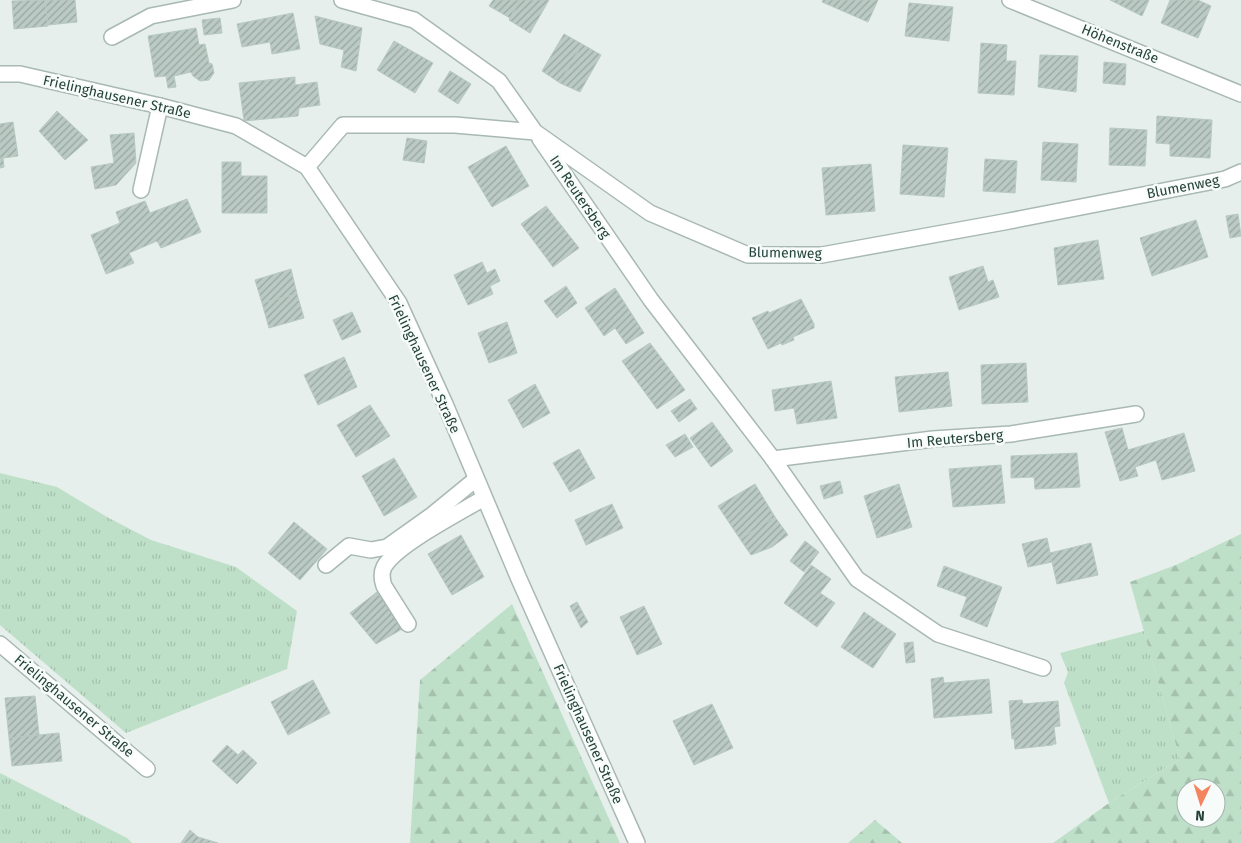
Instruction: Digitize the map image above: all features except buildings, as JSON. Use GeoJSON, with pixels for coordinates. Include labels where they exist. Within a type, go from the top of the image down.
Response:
{"type":"FeatureCollection","features":[{"type":"Feature","properties":{"kind":"street"},"geometry":{"type":"LineString","coordinates":[[112,37],[150,16],[233,0]]}},
{"type":"Feature","properties":{"kind":"street","name":"Blumenweg"},"geometry":{"type":"LineString","coordinates":[[342,0],[414,20],[499,81],[535,132],[650,213],[748,255],[822,255],[1225,179],[1241,172]]}},
{"type":"Feature","properties":{"kind":"street","name":"Höhenstraße"},"geometry":{"type":"LineString","coordinates":[[1010,0],[1235,92]]}},
{"type":"Feature","properties":{"kind":"street","name":"Frielinghausener Straße"},"geometry":{"type":"LineString","coordinates":[[0,74],[20,74],[160,106],[236,126],[307,166],[399,303],[445,404],[518,579],[637,843]]}},
{"type":"Feature","properties":{"kind":"street"},"geometry":{"type":"LineString","coordinates":[[141,190],[160,106]]}},
{"type":"Feature","properties":{"kind":"street"},"geometry":{"type":"LineString","coordinates":[[307,166],[343,125],[455,125],[535,132]]}},
{"type":"Feature","properties":{"kind":"street","name":"Im Reutersberg"},"geometry":{"type":"LineString","coordinates":[[535,132],[651,300],[773,460],[857,579],[938,634],[1042,668]]}},
{"type":"Feature","properties":{"kind":"street","name":"Im Reutersberg"},"geometry":{"type":"LineString","coordinates":[[773,460],[933,439],[1011,434],[1136,414]]}},
{"type":"Feature","properties":{"kind":"street"},"geometry":{"type":"LineString","coordinates":[[326,565],[349,546],[371,550],[386,547],[432,515],[476,479]]}},
{"type":"Feature","properties":{"kind":"street"},"geometry":{"type":"LineString","coordinates":[[408,624],[384,586],[382,579],[385,566],[401,550],[422,534],[484,498]]}},
{"type":"Feature","properties":{"kind":"street","name":"Frielinghausener Straße"},"geometry":{"type":"LineString","coordinates":[[0,644],[147,769]]}},
{"type":"Feature","properties":{"kind":"green space"},"geometry":{"type":"Polygon","coordinates":[[[0,473],[57,487],[107,517],[151,540],[236,567],[297,611],[287,669],[126,733],[0,625],[0,473]]]}},
{"type":"Feature","properties":{"kind":"green space"},"geometry":{"type":"Polygon","coordinates":[[[1241,534],[1241,843],[1053,843],[1109,803],[1180,759],[1130,582],[1176,565],[1241,534]]]}},
{"type":"Feature","properties":{"kind":"green space"},"geometry":{"type":"Polygon","coordinates":[[[512,604],[620,843],[410,843],[420,680],[512,604]]]}},
{"type":"Feature","properties":{"kind":"green space"},"geometry":{"type":"Polygon","coordinates":[[[1144,631],[1180,759],[1109,803],[1064,683],[1068,672],[1060,653],[1144,631]]]}},
{"type":"Feature","properties":{"kind":"green space"},"geometry":{"type":"Polygon","coordinates":[[[0,773],[127,838],[132,843],[0,843],[0,773]]]}},
{"type":"Feature","properties":{"kind":"green space"},"geometry":{"type":"Polygon","coordinates":[[[875,820],[902,843],[848,843],[875,820]]]}}]}
